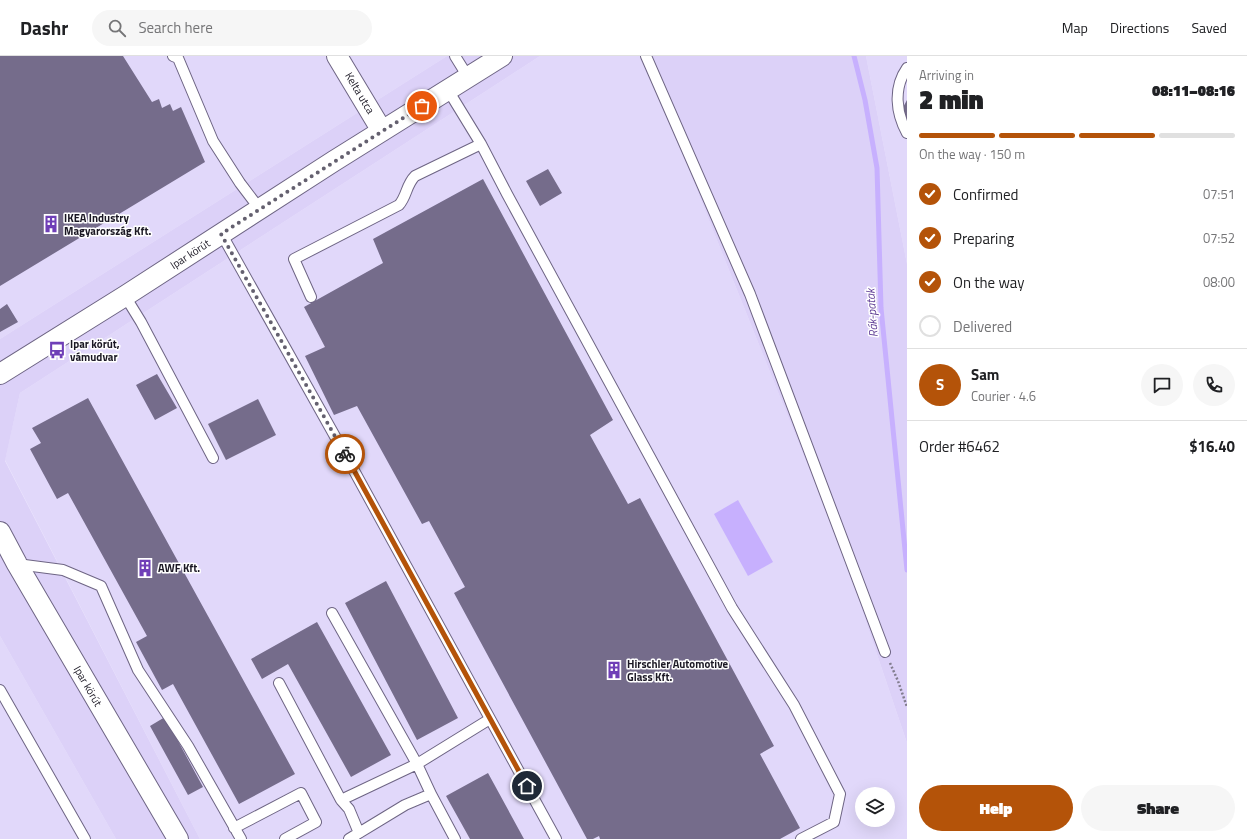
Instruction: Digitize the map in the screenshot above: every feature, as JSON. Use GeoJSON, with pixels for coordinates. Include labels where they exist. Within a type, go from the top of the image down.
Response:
{"type":"FeatureCollection","features":[{"type":"Feature","properties":{"kind":"street","name":"Kelta utca"},"geometry":{"type":"LineString","coordinates":[[337,56],[382,131]]}},
{"type":"Feature","properties":{"kind":"street","name":"Ipar körút"},"geometry":{"type":"LineString","coordinates":[[0,374],[125,296],[259,208],[502,56]]}},
{"type":"Feature","properties":{"kind":"street","name":"Ipar körút"},"geometry":{"type":"LineString","coordinates":[[0,532],[17,564],[178,839]]}},
{"type":"Feature","properties":{"kind":"lane"},"geometry":{"type":"LineString","coordinates":[[455,56],[468,77]]}},
{"type":"Feature","properties":{"kind":"lane"},"geometry":{"type":"LineString","coordinates":[[646,56],[750,294],[885,652]]}},
{"type":"Feature","properties":{"kind":"lane"},"geometry":{"type":"LineString","coordinates":[[177,57],[213,141],[240,183],[259,208]]}},
{"type":"Feature","properties":{"kind":"lane"},"geometry":{"type":"LineString","coordinates":[[907,68],[898,87],[897,99],[902,125],[907,134]]}},
{"type":"Feature","properties":{"kind":"lane"},"geometry":{"type":"LineString","coordinates":[[448,90],[481,144],[514,208],[732,608],[794,705],[840,794],[834,822],[801,839]]}},
{"type":"Feature","properties":{"kind":"lane"},"geometry":{"type":"LineString","coordinates":[[311,297],[294,259],[400,205],[406,196],[408,185],[415,176],[481,144]]}},
{"type":"Feature","properties":{"kind":"lane"},"geometry":{"type":"LineString","coordinates":[[221,234],[346,456],[556,839]]}},
{"type":"Feature","properties":{"kind":"lane"},"geometry":{"type":"LineString","coordinates":[[125,296],[141,322],[213,458]]}},
{"type":"Feature","properties":{"kind":"lane"},"geometry":{"type":"LineString","coordinates":[[17,564],[63,570],[101,586],[138,670],[188,746],[241,839]]}},
{"type":"Feature","properties":{"kind":"lane"},"geometry":{"type":"LineString","coordinates":[[332,612],[417,764],[455,839]]}},
{"type":"Feature","properties":{"kind":"lane"},"geometry":{"type":"LineString","coordinates":[[279,683],[341,800],[349,809],[359,833]]}},
{"type":"Feature","properties":{"kind":"lane"},"geometry":{"type":"LineString","coordinates":[[0,690],[85,839]]}},
{"type":"Feature","properties":{"kind":"lane"},"geometry":{"type":"LineString","coordinates":[[341,800],[417,764],[490,719]]}},
{"type":"Feature","properties":{"kind":"lane"},"geometry":{"type":"LineString","coordinates":[[234,828],[301,793],[316,822],[285,839]]}},
{"type":"Feature","properties":{"kind":"lane"},"geometry":{"type":"LineString","coordinates":[[349,839],[405,805],[431,794]]}},
{"type":"Feature","properties":{"kind":"path"},"geometry":{"type":"LineString","coordinates":[[885,652],[898,681],[907,707]]}},
{"type":"Feature","properties":{"kind":"shaded area"},"geometry":{"type":"Polygon","coordinates":[[[0,56],[447,56],[0,339],[0,56]]]}},
{"type":"Feature","properties":{"kind":"shaded area"},"geometry":{"type":"Polygon","coordinates":[[[447,56],[540,56],[20,393],[5,461],[200,839],[116,839],[0,636],[0,339],[447,56]]]}},
{"type":"Feature","properties":{"kind":"shaded area"},"geometry":{"type":"Polygon","coordinates":[[[540,56],[643,56],[843,554],[907,743],[907,839],[200,839],[5,460],[20,393],[540,56]]]}},
{"type":"Feature","properties":{"kind":"shaded area"},"geometry":{"type":"Polygon","coordinates":[[[643,56],[866,56],[907,264],[907,743],[843,554],[643,56]]]}},
{"type":"Feature","properties":{"kind":"shaded area"},"geometry":{"type":"Polygon","coordinates":[[[866,56],[907,56],[907,264],[866,56]]]}},
{"type":"Feature","properties":{"kind":"shaded area"},"geometry":{"type":"Polygon","coordinates":[[[738,500],[773,562],[748,576],[714,514],[738,500]]]}},
{"type":"Feature","properties":{"kind":"shaded area"},"geometry":{"type":"Polygon","coordinates":[[[0,636],[116,839],[0,839],[0,636]]]}},
{"type":"Feature","properties":{"kind":"building","name":"IKEA Industry Magyarország Kft."},"geometry":{"type":"Polygon","coordinates":[[[0,56],[123,56],[152,102],[159,99],[162,108],[170,104],[173,111],[181,107],[205,162],[0,286],[0,56]]]}},
{"type":"Feature","properties":{"kind":"building"},"geometry":{"type":"Polygon","coordinates":[[[907,100],[907,124],[900,113],[907,100]]]}},
{"type":"Feature","properties":{"kind":"building"},"geometry":{"type":"Polygon","coordinates":[[[548,169],[562,193],[540,206],[526,181],[548,169]]]}},
{"type":"Feature","properties":{"kind":"building"},"geometry":{"type":"Polygon","coordinates":[[[483,179],[613,420],[590,435],[628,504],[640,498],[774,746],[760,754],[800,828],[780,839],[600,839],[599,836],[593,839],[587,839],[454,593],[465,587],[429,521],[422,524],[357,406],[334,415],[305,356],[325,347],[304,307],[383,263],[373,239],[483,179]]]}},
{"type":"Feature","properties":{"kind":"building"},"geometry":{"type":"Polygon","coordinates":[[[7,304],[18,322],[0,332],[0,309],[7,304]]]}},
{"type":"Feature","properties":{"kind":"building"},"geometry":{"type":"Polygon","coordinates":[[[157,374],[177,408],[155,420],[136,385],[157,374]]]}},
{"type":"Feature","properties":{"kind":"building","name":"AWF Kft."},"geometry":{"type":"Polygon","coordinates":[[[88,398],[295,774],[239,804],[173,684],[162,690],[136,642],[147,636],[68,493],[57,499],[30,449],[41,443],[32,428],[88,398]]]}},
{"type":"Feature","properties":{"kind":"building"},"geometry":{"type":"Polygon","coordinates":[[[258,399],[276,435],[226,460],[208,424],[258,399]]]}},
{"type":"Feature","properties":{"kind":"building"},"geometry":{"type":"Polygon","coordinates":[[[386,581],[458,718],[417,740],[345,603],[386,581]]]}},
{"type":"Feature","properties":{"kind":"building"},"geometry":{"type":"Polygon","coordinates":[[[317,622],[391,755],[351,777],[288,664],[262,679],[251,659],[317,622]]]}},
{"type":"Feature","properties":{"kind":"building"},"geometry":{"type":"Polygon","coordinates":[[[165,717],[203,787],[188,795],[150,726],[165,717]]]}},
{"type":"Feature","properties":{"kind":"building"},"geometry":{"type":"Polygon","coordinates":[[[488,773],[524,839],[470,839],[446,796],[488,773]]]}},
{"type":"Feature","properties":{"kind":"waterway","name":"Rák-patak"},"geometry":{"type":"LineString","coordinates":[[854,56],[865,100],[877,168],[881,308],[907,570]]}},
{"type":"Feature","properties":{"kind":"way so far"},"geometry":{"type":"LineString","coordinates":[[345,454],[221,234],[259,208],[422,106]]}},
{"type":"Feature","properties":{"kind":"place","name":"IKEA Industry Magyarország Kft."},"geometry":{"type":"Point","coordinates":[51,224]}},
{"type":"Feature","properties":{"kind":"place","name":"Ipar körút, vámudvar"},"geometry":{"type":"Point","coordinates":[57,350]}},
{"type":"Feature","properties":{"kind":"place","name":"AWF Kft."},"geometry":{"type":"Point","coordinates":[145,568]}},
{"type":"Feature","properties":{"kind":"place","name":"Hirschler Automotive Glass Kft."},"geometry":{"type":"Point","coordinates":[614,670]}},
{"type":"Feature","properties":{"kind":"route"},"geometry":{"type":"LineString","coordinates":[[345,454],[527,786]]}}]}
